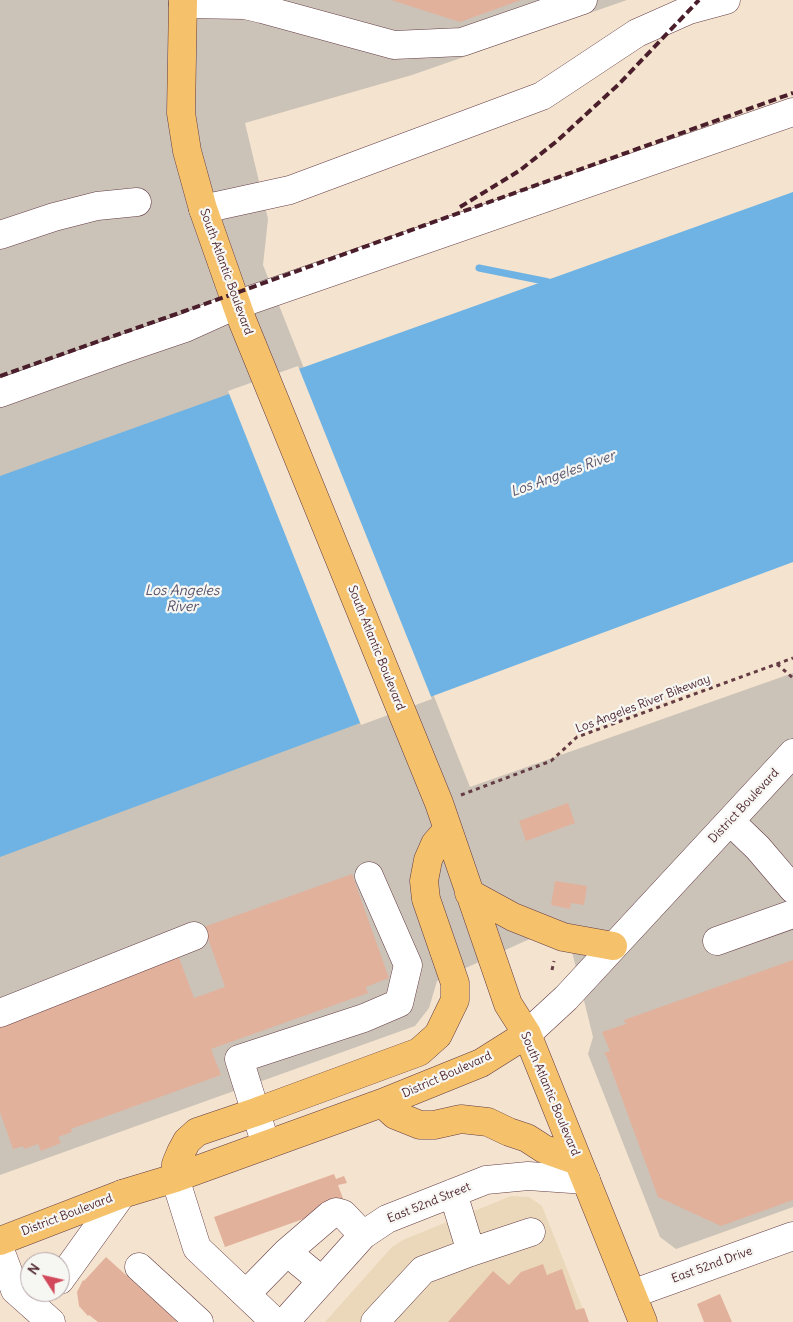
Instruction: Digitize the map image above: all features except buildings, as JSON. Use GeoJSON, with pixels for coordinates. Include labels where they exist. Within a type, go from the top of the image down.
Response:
{"type":"FeatureCollection","features":[{"type":"Feature","properties":{"kind":"main road","name":"South Atlantic Boulevard"},"geometry":{"type":"LineString","coordinates":[[183,2],[181,113],[187,151],[203,209],[239,312],[437,799],[508,1004],[527,1034],[643,1322]]}},
{"type":"Feature","properties":{"kind":"main road"},"geometry":{"type":"LineString","coordinates":[[174,1178],[180,1152],[187,1141],[197,1132],[420,1052],[438,1035],[455,1000],[455,983],[426,898],[424,881],[428,860],[435,844],[448,829]]}},
{"type":"Feature","properties":{"kind":"main road"},"geometry":{"type":"LineString","coordinates":[[469,893],[513,917],[563,937],[614,946]]}},
{"type":"Feature","properties":{"kind":"main road","name":"District Boulevard"},"geometry":{"type":"LineString","coordinates":[[0,1241],[122,1194],[174,1178],[382,1103],[481,1063],[527,1034]]}},
{"type":"Feature","properties":{"kind":"main road"},"geometry":{"type":"LineString","coordinates":[[382,1103],[395,1115],[420,1126],[461,1119],[488,1122],[527,1138],[582,1171]]}},
{"type":"Feature","properties":{"kind":"street"},"geometry":{"type":"LineString","coordinates":[[183,2],[263,4],[394,45],[462,42],[583,0]]}},
{"type":"Feature","properties":{"kind":"street"},"geometry":{"type":"LineString","coordinates":[[203,209],[290,190],[542,96],[638,33],[690,10],[726,0]]}},
{"type":"Feature","properties":{"kind":"street"},"geometry":{"type":"LineString","coordinates":[[0,393],[123,349],[239,312],[793,112]]}},
{"type":"Feature","properties":{"kind":"street"},"geometry":{"type":"LineString","coordinates":[[0,236],[54,217],[97,206],[138,202]]}},
{"type":"Feature","properties":{"kind":"street","name":"District Boulevard"},"geometry":{"type":"LineString","coordinates":[[527,1034],[566,998],[793,753]]}},
{"type":"Feature","properties":{"kind":"street"},"geometry":{"type":"LineString","coordinates":[[730,821],[758,848],[793,889]]}},
{"type":"Feature","properties":{"kind":"street"},"geometry":{"type":"LineString","coordinates":[[266,1145],[238,1058],[364,1018],[399,1003],[408,965],[369,876]]}},
{"type":"Feature","properties":{"kind":"street"},"geometry":{"type":"LineString","coordinates":[[717,941],[793,914]]}},
{"type":"Feature","properties":{"kind":"street"},"geometry":{"type":"LineString","coordinates":[[0,1013],[194,936]]}},
{"type":"Feature","properties":{"kind":"street","name":"East 52nd Street"},"geometry":{"type":"LineString","coordinates":[[285,1322],[363,1234],[387,1219],[486,1180],[582,1171]]}},
{"type":"Feature","properties":{"kind":"street"},"geometry":{"type":"LineString","coordinates":[[174,1178],[197,1248],[275,1322]]}},
{"type":"Feature","properties":{"kind":"street"},"geometry":{"type":"LineString","coordinates":[[453,1193],[471,1252]]}},
{"type":"Feature","properties":{"kind":"street"},"geometry":{"type":"LineString","coordinates":[[70,1266],[122,1194]]}},
{"type":"Feature","properties":{"kind":"street"},"geometry":{"type":"LineString","coordinates":[[246,1294],[287,1252],[330,1215],[336,1212],[343,1214],[363,1234]]}},
{"type":"Feature","properties":{"kind":"street"},"geometry":{"type":"LineString","coordinates":[[375,1322],[422,1270],[531,1232]]}},
{"type":"Feature","properties":{"kind":"street","name":"East 52nd Drive"},"geometry":{"type":"LineString","coordinates":[[629,1288],[793,1236]]}},
{"type":"Feature","properties":{"kind":"street"},"geometry":{"type":"LineString","coordinates":[[0,1250],[16,1290],[42,1312]]}},
{"type":"Feature","properties":{"kind":"street"},"geometry":{"type":"LineString","coordinates":[[287,1252],[322,1281]]}},
{"type":"Feature","properties":{"kind":"street"},"geometry":{"type":"LineString","coordinates":[[139,1268],[199,1322]]}},
{"type":"Feature","properties":{"kind":"path","name":"Los Angeles River Bikeway"},"geometry":{"type":"LineString","coordinates":[[437,799],[551,761],[577,737],[793,658]]}},
{"type":"Feature","properties":{"kind":"path"},"geometry":{"type":"LineString","coordinates":[[776,664],[793,678]]}},
{"type":"Feature","properties":{"kind":"shaded area"},"geometry":{"type":"Polygon","coordinates":[[[0,0],[627,0],[412,75],[245,123],[268,219],[263,265],[470,787],[793,673],[793,1207],[676,1249],[660,1237],[588,1054],[593,1037],[565,923],[437,981],[429,1008],[415,1026],[0,1175],[0,0]]]}},
{"type":"Feature","properties":{"kind":"shaded area"},"geometry":{"type":"Polygon","coordinates":[[[511,1196],[529,1197],[542,1206],[588,1322],[325,1322],[392,1247],[403,1240],[511,1196]]]}},
{"type":"Feature","properties":{"kind":"water","name":"Los Angeles River"},"geometry":{"type":"Polygon","coordinates":[[[793,192],[793,562],[0,857],[0,476],[793,192]]]}},
{"type":"Feature","properties":{"kind":"pier"},"geometry":{"type":"Polygon","coordinates":[[[298,366],[432,699],[361,725],[228,391],[298,366]]]}},
{"type":"Feature","properties":{"kind":"waterway"},"geometry":{"type":"LineString","coordinates":[[479,268],[552,283]]}},
{"type":"Feature","properties":{"kind":"railway"},"geometry":{"type":"LineString","coordinates":[[460,207],[519,171],[557,141],[619,84],[699,0]]}},
{"type":"Feature","properties":{"kind":"railway"},"geometry":{"type":"LineString","coordinates":[[0,376],[793,93]]}}]}
